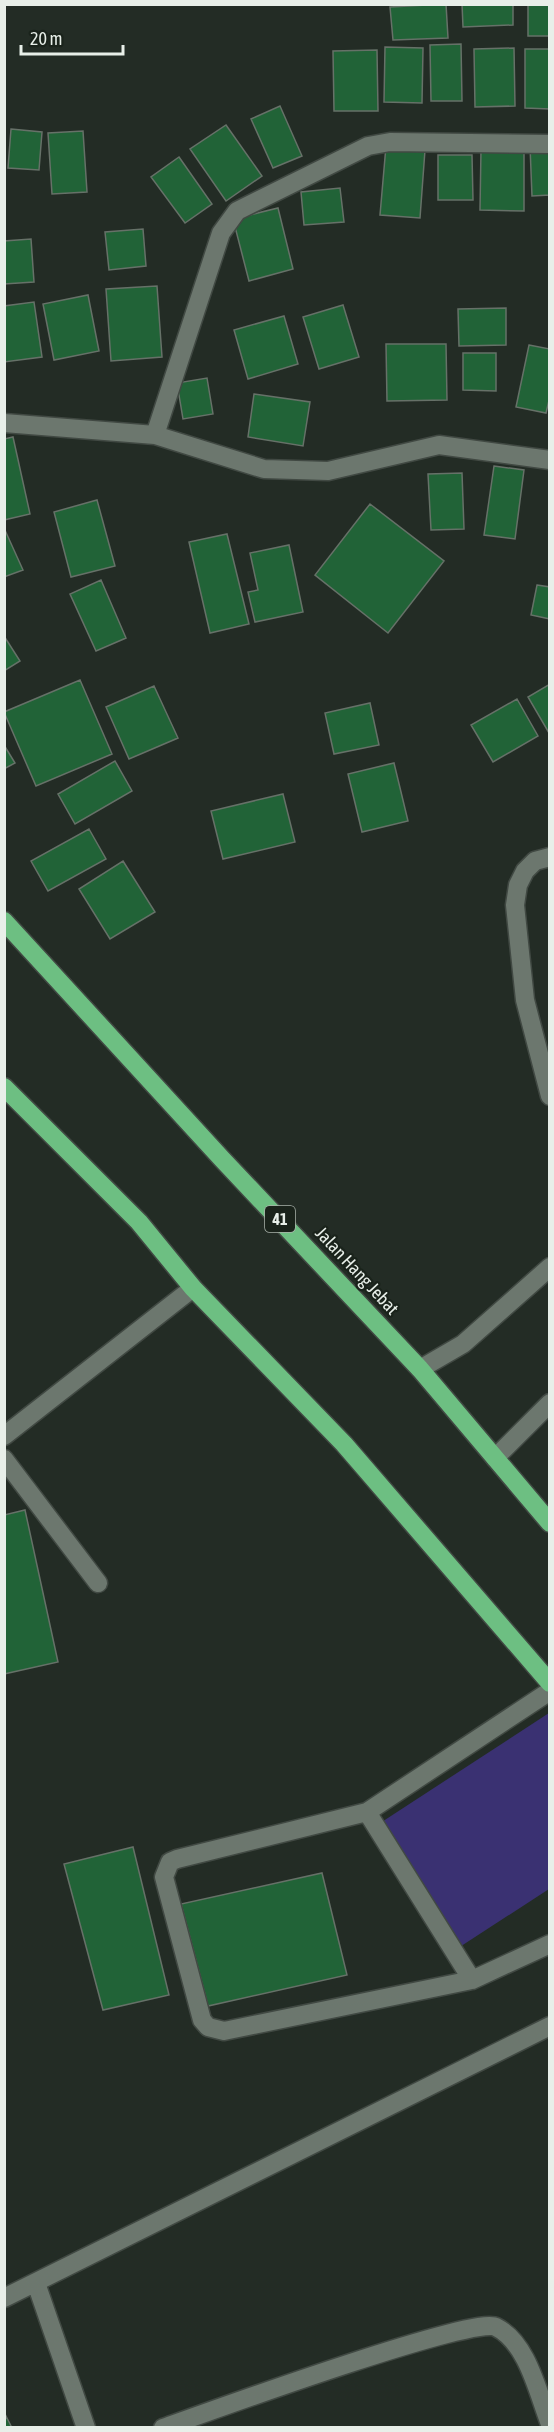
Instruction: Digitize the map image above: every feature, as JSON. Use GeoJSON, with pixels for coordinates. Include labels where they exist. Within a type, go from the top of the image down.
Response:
{"type":"FeatureCollection","features":[{"type":"Feature","properties":{"kind":"highway","name":"Jalan Hang Jebat"},"geometry":{"type":"LineString","coordinates":[[4,921],[175,1108],[420,1369],[549,1523]]}},
{"type":"Feature","properties":{"kind":"highway"},"geometry":{"type":"LineString","coordinates":[[4,1088],[139,1222],[193,1288],[344,1444],[549,1683]]}},
{"type":"Feature","properties":{"kind":"street"},"geometry":{"type":"LineString","coordinates":[[155,435],[221,233],[237,211],[378,143],[549,144]]}},
{"type":"Feature","properties":{"kind":"street"},"geometry":{"type":"LineString","coordinates":[[4,423],[155,435],[264,470],[328,471],[439,445],[549,460]]}},
{"type":"Feature","properties":{"kind":"street"},"geometry":{"type":"LineString","coordinates":[[549,857],[535,861],[525,870],[518,885],[515,904],[525,1000],[549,1096]]}},
{"type":"Feature","properties":{"kind":"street"},"geometry":{"type":"LineString","coordinates":[[420,1369],[463,1344],[549,1267]]}},
{"type":"Feature","properties":{"kind":"street"},"geometry":{"type":"LineString","coordinates":[[4,1436],[193,1288]]}},
{"type":"Feature","properties":{"kind":"street"},"geometry":{"type":"LineString","coordinates":[[495,1458],[549,1403]]}},
{"type":"Feature","properties":{"kind":"street"},"geometry":{"type":"LineString","coordinates":[[4,1459],[98,1583]]}},
{"type":"Feature","properties":{"kind":"street"},"geometry":{"type":"LineString","coordinates":[[549,1691],[367,1812],[170,1862],[164,1877],[202,2020],[208,2027],[224,2031],[472,1980],[549,1944]]}},
{"type":"Feature","properties":{"kind":"street"},"geometry":{"type":"LineString","coordinates":[[367,1812],[472,1980]]}},
{"type":"Feature","properties":{"kind":"street"},"geometry":{"type":"LineString","coordinates":[[4,2298],[549,2026]]}},
{"type":"Feature","properties":{"kind":"street"},"geometry":{"type":"LineString","coordinates":[[36,2283],[86,2427]]}},
{"type":"Feature","properties":{"kind":"street"},"geometry":{"type":"LineString","coordinates":[[163,2427],[432,2336],[479,2325],[494,2325],[509,2336],[521,2353],[549,2424]]}},
{"type":"Feature","properties":{"kind":"shaded area"},"geometry":{"type":"Polygon","coordinates":[[[549,1713],[549,1889],[452,1952],[371,1829],[549,1713]]]}},
{"type":"Feature","properties":{"kind":"building"},"geometry":{"type":"Polygon","coordinates":[[[446,4],[448,38],[393,40],[390,7],[446,4]]]}},
{"type":"Feature","properties":{"kind":"building"},"geometry":{"type":"Polygon","coordinates":[[[462,4],[513,4],[513,25],[463,27],[462,4]]]}},
{"type":"Feature","properties":{"kind":"building"},"geometry":{"type":"Polygon","coordinates":[[[528,4],[550,4],[550,36],[528,36],[528,4]]]}},
{"type":"Feature","properties":{"kind":"building"},"geometry":{"type":"Polygon","coordinates":[[[461,44],[462,101],[431,101],[430,45],[461,44]]]}},
{"type":"Feature","properties":{"kind":"building"},"geometry":{"type":"Polygon","coordinates":[[[385,47],[423,48],[422,103],[384,102],[385,47]]]}},
{"type":"Feature","properties":{"kind":"building"},"geometry":{"type":"Polygon","coordinates":[[[514,48],[515,106],[475,107],[474,49],[514,48]]]}},
{"type":"Feature","properties":{"kind":"building"},"geometry":{"type":"Polygon","coordinates":[[[525,49],[550,49],[550,109],[525,108],[525,49]]]}},
{"type":"Feature","properties":{"kind":"building"},"geometry":{"type":"Polygon","coordinates":[[[377,50],[378,111],[334,111],[333,51],[377,50]]]}},
{"type":"Feature","properties":{"kind":"building"},"geometry":{"type":"Polygon","coordinates":[[[280,106],[302,156],[273,168],[251,119],[280,106]]]}},
{"type":"Feature","properties":{"kind":"building"},"geometry":{"type":"Polygon","coordinates":[[[226,125],[262,176],[226,201],[190,149],[226,125]]]}},
{"type":"Feature","properties":{"kind":"building"},"geometry":{"type":"Polygon","coordinates":[[[11,129],[42,132],[39,170],[8,168],[11,129]]]}},
{"type":"Feature","properties":{"kind":"building"},"geometry":{"type":"Polygon","coordinates":[[[83,131],[87,192],[52,194],[48,133],[83,131]]]}},
{"type":"Feature","properties":{"kind":"building"},"geometry":{"type":"Polygon","coordinates":[[[386,146],[425,150],[420,218],[380,215],[386,146]]]}},
{"type":"Feature","properties":{"kind":"building"},"geometry":{"type":"Polygon","coordinates":[[[530,146],[550,146],[550,195],[532,196],[530,146]]]}},
{"type":"Feature","properties":{"kind":"building"},"geometry":{"type":"Polygon","coordinates":[[[481,149],[524,150],[524,211],[480,210],[481,149]]]}},
{"type":"Feature","properties":{"kind":"building"},"geometry":{"type":"Polygon","coordinates":[[[438,155],[472,155],[473,200],[438,200],[438,155]]]}},
{"type":"Feature","properties":{"kind":"building"},"geometry":{"type":"Polygon","coordinates":[[[179,157],[212,204],[185,223],[151,177],[179,157]]]}},
{"type":"Feature","properties":{"kind":"building"},"geometry":{"type":"Polygon","coordinates":[[[340,188],[344,222],[304,225],[301,192],[340,188]]]}},
{"type":"Feature","properties":{"kind":"building"},"geometry":{"type":"Polygon","coordinates":[[[278,208],[293,269],[249,281],[233,219],[278,208]]]}},
{"type":"Feature","properties":{"kind":"building"},"geometry":{"type":"Polygon","coordinates":[[[143,229],[146,266],[109,270],[105,232],[143,229]]]}},
{"type":"Feature","properties":{"kind":"building"},"geometry":{"type":"Polygon","coordinates":[[[31,239],[34,282],[4,284],[4,241],[31,239]]]}},
{"type":"Feature","properties":{"kind":"building"},"geometry":{"type":"Polygon","coordinates":[[[157,286],[162,357],[111,361],[106,289],[157,286]]]}},
{"type":"Feature","properties":{"kind":"building"},"geometry":{"type":"Polygon","coordinates":[[[88,295],[99,351],[54,360],[43,304],[88,295]]]}},
{"type":"Feature","properties":{"kind":"building"},"geometry":{"type":"Polygon","coordinates":[[[34,302],[42,357],[4,362],[4,306],[34,302]]]}},
{"type":"Feature","properties":{"kind":"building"},"geometry":{"type":"Polygon","coordinates":[[[343,305],[359,357],[319,369],[303,317],[343,305]]]}},
{"type":"Feature","properties":{"kind":"building"},"geometry":{"type":"Polygon","coordinates":[[[506,308],[506,345],[459,346],[458,309],[506,308]]]}},
{"type":"Feature","properties":{"kind":"building"},"geometry":{"type":"Polygon","coordinates":[[[284,316],[298,364],[248,379],[234,330],[284,316]]]}},
{"type":"Feature","properties":{"kind":"building"},"geometry":{"type":"Polygon","coordinates":[[[386,344],[446,344],[447,400],[387,401],[386,344]]]}},
{"type":"Feature","properties":{"kind":"building"},"geometry":{"type":"Polygon","coordinates":[[[529,345],[550,349],[550,396],[546,413],[516,407],[529,345]]]}},
{"type":"Feature","properties":{"kind":"building"},"geometry":{"type":"Polygon","coordinates":[[[463,353],[496,353],[496,391],[463,390],[463,353]]]}},
{"type":"Feature","properties":{"kind":"building"},"geometry":{"type":"Polygon","coordinates":[[[207,378],[213,414],[183,419],[177,383],[207,378]]]}},
{"type":"Feature","properties":{"kind":"building"},"geometry":{"type":"Polygon","coordinates":[[[254,394],[310,402],[303,446],[248,437],[254,394]]]}},
{"type":"Feature","properties":{"kind":"building"},"geometry":{"type":"Polygon","coordinates":[[[13,437],[30,514],[4,520],[4,439],[13,437]]]}},
{"type":"Feature","properties":{"kind":"building"},"geometry":{"type":"Polygon","coordinates":[[[494,466],[524,470],[515,539],[484,535],[494,466]]]}},
{"type":"Feature","properties":{"kind":"building"},"geometry":{"type":"Polygon","coordinates":[[[462,473],[464,529],[431,530],[428,474],[462,473]]]}},
{"type":"Feature","properties":{"kind":"building"},"geometry":{"type":"Polygon","coordinates":[[[97,500],[115,566],[71,577],[54,512],[97,500]]]}},
{"type":"Feature","properties":{"kind":"building"},"geometry":{"type":"Polygon","coordinates":[[[370,504],[444,561],[388,633],[315,575],[370,504]]]}},
{"type":"Feature","properties":{"kind":"building"},"geometry":{"type":"Polygon","coordinates":[[[4,528],[23,570],[4,577],[4,528]]]}},
{"type":"Feature","properties":{"kind":"building"},"geometry":{"type":"Polygon","coordinates":[[[227,534],[249,624],[210,633],[189,542],[227,534]]]}},
{"type":"Feature","properties":{"kind":"building"},"geometry":{"type":"Polygon","coordinates":[[[289,545],[303,612],[255,622],[248,592],[258,590],[250,553],[289,545]]]}},
{"type":"Feature","properties":{"kind":"building"},"geometry":{"type":"Polygon","coordinates":[[[101,580],[126,638],[96,651],[70,594],[101,580]]]}},
{"type":"Feature","properties":{"kind":"building"},"geometry":{"type":"Polygon","coordinates":[[[537,585],[550,587],[550,619],[531,615],[537,585]]]}},
{"type":"Feature","properties":{"kind":"building"},"geometry":{"type":"Polygon","coordinates":[[[4,636],[20,661],[4,671],[4,636]]]}},
{"type":"Feature","properties":{"kind":"building"},"geometry":{"type":"Polygon","coordinates":[[[80,680],[112,754],[36,786],[4,712],[80,680]]]}},
{"type":"Feature","properties":{"kind":"building"},"geometry":{"type":"Polygon","coordinates":[[[550,684],[550,733],[549,733],[528,697],[550,684]]]}},
{"type":"Feature","properties":{"kind":"building"},"geometry":{"type":"Polygon","coordinates":[[[154,686],[178,738],[129,759],[106,707],[154,686]]]}},
{"type":"Feature","properties":{"kind":"building"},"geometry":{"type":"Polygon","coordinates":[[[517,699],[538,736],[493,762],[471,725],[517,699]]]}},
{"type":"Feature","properties":{"kind":"building"},"geometry":{"type":"Polygon","coordinates":[[[370,703],[379,745],[334,754],[325,713],[370,703]]]}},
{"type":"Feature","properties":{"kind":"building"},"geometry":{"type":"Polygon","coordinates":[[[4,745],[15,763],[4,769],[4,745]]]}},
{"type":"Feature","properties":{"kind":"building"},"geometry":{"type":"Polygon","coordinates":[[[115,761],[132,791],[75,824],[58,794],[115,761]]]}},
{"type":"Feature","properties":{"kind":"building"},"geometry":{"type":"Polygon","coordinates":[[[394,763],[408,821],[362,832],[348,774],[394,763]]]}},
{"type":"Feature","properties":{"kind":"building"},"geometry":{"type":"Polygon","coordinates":[[[283,794],[295,842],[223,859],[211,811],[283,794]]]}},
{"type":"Feature","properties":{"kind":"building"},"geometry":{"type":"Polygon","coordinates":[[[89,829],[106,859],[48,891],[31,861],[89,829]]]}},
{"type":"Feature","properties":{"kind":"building"},"geometry":{"type":"Polygon","coordinates":[[[123,861],[155,912],[110,939],[79,889],[123,861]]]}},
{"type":"Feature","properties":{"kind":"building"},"geometry":{"type":"Polygon","coordinates":[[[25,1510],[58,1662],[4,1674],[4,1515],[25,1510]]]}},
{"type":"Feature","properties":{"kind":"building"},"geometry":{"type":"Polygon","coordinates":[[[133,1847],[169,1995],[103,2010],[64,1864],[133,1847]]]}},
{"type":"Feature","properties":{"kind":"building"},"geometry":{"type":"Polygon","coordinates":[[[322,1873],[347,1975],[208,2006],[181,1904],[322,1873]]]}},
{"type":"Feature","properties":{"kind":"building"},"geometry":{"type":"Polygon","coordinates":[[[6,2416],[12,2428],[4,2428],[6,2416]]]}}]}
